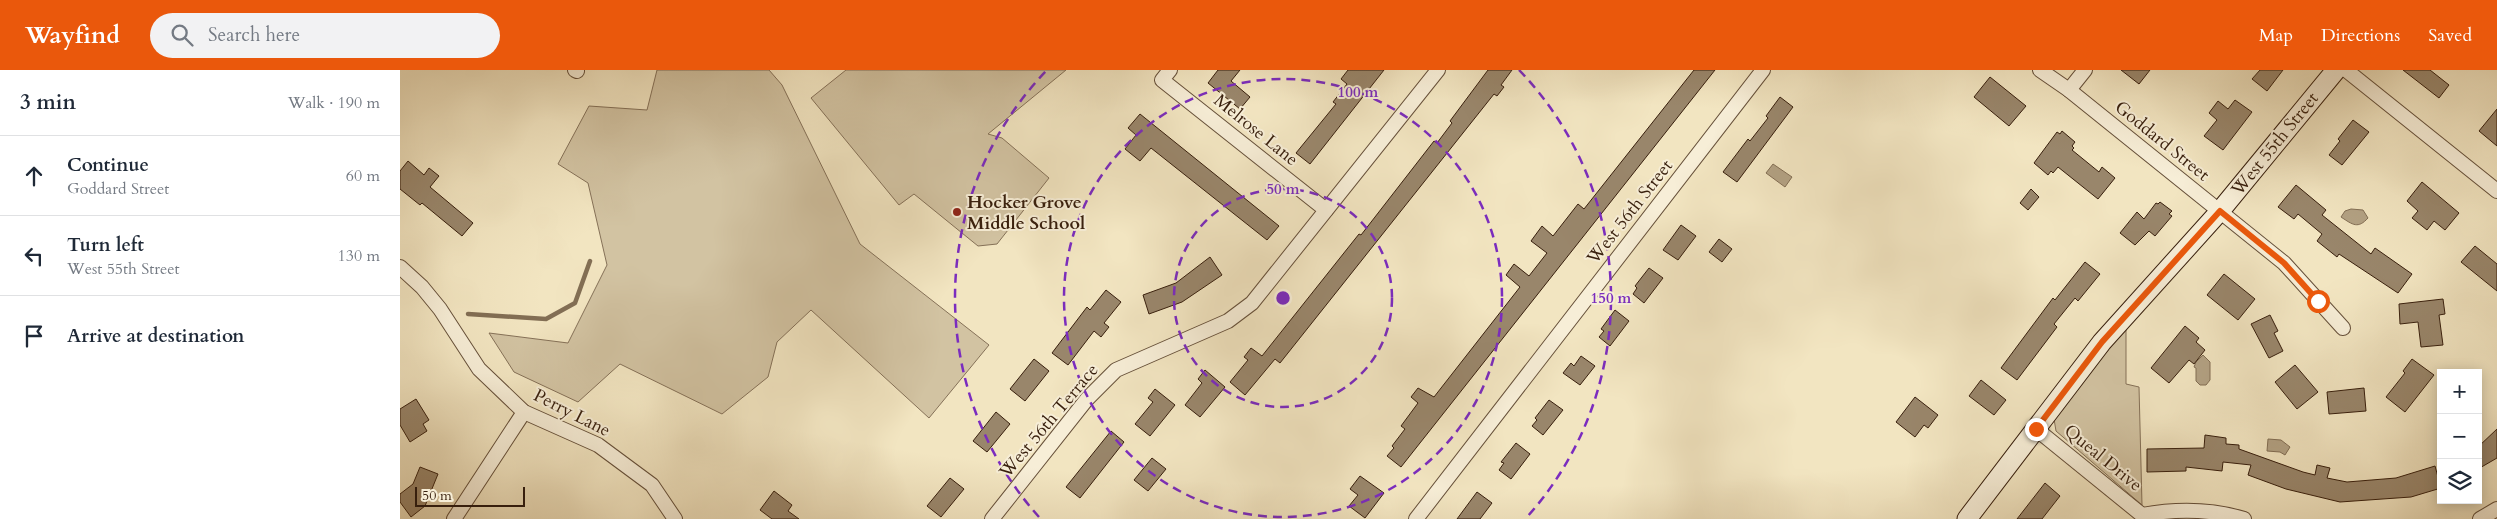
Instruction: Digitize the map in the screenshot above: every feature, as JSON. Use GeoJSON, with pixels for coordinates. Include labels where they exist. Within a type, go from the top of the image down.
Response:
{"type":"FeatureCollection","features":[{"type":"Feature","properties":{"kind":"street","name":"West 56th Terrace"},"geometry":{"type":"LineString","coordinates":[[992,519],[1102,382],[1116,370],[1228,321],[1252,303],[1438,70]]}},
{"type":"Feature","properties":{"kind":"street","name":"West 56th Street"},"geometry":{"type":"LineString","coordinates":[[1416,519],[1763,70]]}},
{"type":"Feature","properties":{"kind":"street","name":"Goddard Street"},"geometry":{"type":"LineString","coordinates":[[2040,70],[2069,90],[2284,263],[2344,328]]}},
{"type":"Feature","properties":{"kind":"street"},"geometry":{"type":"LineString","coordinates":[[2069,90],[2085,70]]}},
{"type":"Feature","properties":{"kind":"street","name":"West 55th Street"},"geometry":{"type":"LineString","coordinates":[[1967,519],[2102,342],[2220,211],[2336,70]]}},
{"type":"Feature","properties":{"kind":"street"},"geometry":{"type":"LineString","coordinates":[[2346,70],[2497,191]]}},
{"type":"Feature","properties":{"kind":"street","name":"Melrose Lane"},"geometry":{"type":"LineString","coordinates":[[1166,75],[1326,210]]}},
{"type":"Feature","properties":{"kind":"street","name":"Perry Lane"},"geometry":{"type":"LineString","coordinates":[[400,267],[422,286],[440,309],[479,369],[524,412],[598,445],[652,485],[675,519]]}},
{"type":"Feature","properties":{"kind":"street"},"geometry":{"type":"LineString","coordinates":[[454,519],[524,412]]}},
{"type":"Feature","properties":{"kind":"street","name":"Queal Drive"},"geometry":{"type":"LineString","coordinates":[[2036,429],[2143,517]]}},
{"type":"Feature","properties":{"kind":"street"},"geometry":{"type":"LineString","coordinates":[[2480,519],[2497,509]]}},
{"type":"Feature","properties":{"kind":"street"},"geometry":{"type":"LineString","coordinates":[[2143,517],[2161,512],[2201,511],[2244,519]]}},
{"type":"Feature","properties":{"kind":"shaded area"},"geometry":{"type":"Polygon","coordinates":[[[657,70],[769,70],[782,85],[860,244],[989,345],[929,418],[811,310],[777,342],[768,377],[722,414],[620,364],[578,402],[514,372],[489,333],[568,343],[607,265],[588,183],[558,164],[589,106],[647,110],[657,70]]]}},
{"type":"Feature","properties":{"kind":"shaded area"},"geometry":{"type":"Polygon","coordinates":[[[846,70],[1066,70],[988,134],[1002,138],[1049,178],[997,244],[978,246],[914,194],[899,205],[811,98],[846,70]]]}},
{"type":"Feature","properties":{"kind":"shaded area"},"geometry":{"type":"Polygon","coordinates":[[[1773,164],[1792,177],[1785,187],[1766,173],[1773,164]]]}},
{"type":"Feature","properties":{"kind":"shaded area"},"geometry":{"type":"Polygon","coordinates":[[[2351,209],[2363,210],[2368,218],[2361,224],[2355,225],[2341,217],[2345,211],[2351,209]]]}},
{"type":"Feature","properties":{"kind":"shaded area"},"geometry":{"type":"Polygon","coordinates":[[[2126,327],[2126,384],[2139,387],[2142,505],[2056,431],[2054,419],[2126,327]]]}},
{"type":"Feature","properties":{"kind":"shaded area"},"geometry":{"type":"Polygon","coordinates":[[[2203,355],[2210,362],[2210,380],[2206,385],[2200,385],[2196,381],[2196,368],[2194,367],[2203,355]]]}},
{"type":"Feature","properties":{"kind":"shaded area"},"geometry":{"type":"Polygon","coordinates":[[[2268,439],[2281,440],[2290,447],[2285,455],[2280,452],[2267,451],[2268,439]]]}},
{"type":"Feature","properties":{"kind":"building"},"geometry":{"type":"Polygon","coordinates":[[[1218,70],[1240,70],[1231,81],[1250,97],[1240,109],[1208,83],[1218,70]]]}},
{"type":"Feature","properties":{"kind":"building"},"geometry":{"type":"Polygon","coordinates":[[[1348,70],[1384,70],[1310,164],[1296,153],[1336,104],[1333,102],[1347,84],[1341,79],[1348,70]]]}},
{"type":"Feature","properties":{"kind":"building"},"geometry":{"type":"Polygon","coordinates":[[[1488,70],[1512,70],[1501,85],[1504,87],[1497,96],[1494,94],[1280,363],[1275,359],[1245,395],[1230,382],[1248,360],[1244,357],[1251,348],[1262,356],[1359,234],[1361,235],[1434,141],[1437,143],[1452,123],[1450,121],[1488,70]]]}},
{"type":"Feature","properties":{"kind":"building"},"geometry":{"type":"Polygon","coordinates":[[[1694,70],[1715,70],[1401,467],[1387,456],[1405,429],[1401,426],[1418,403],[1411,397],[1418,388],[1434,397],[1520,287],[1506,275],[1514,264],[1529,276],[1547,253],[1531,241],[1542,226],[1553,236],[1578,204],[1584,209],[1694,70]]]}},
{"type":"Feature","properties":{"kind":"building"},"geometry":{"type":"Polygon","coordinates":[[[2121,70],[2150,70],[2139,84],[2121,70]]]}},
{"type":"Feature","properties":{"kind":"building"},"geometry":{"type":"Polygon","coordinates":[[[2260,70],[2283,70],[2267,91],[2252,79],[2260,70]]]}},
{"type":"Feature","properties":{"kind":"building"},"geometry":{"type":"Polygon","coordinates":[[[2403,70],[2430,70],[2449,85],[2439,98],[2403,70]]]}},
{"type":"Feature","properties":{"kind":"building"},"geometry":{"type":"Polygon","coordinates":[[[1990,77],[2026,106],[2009,126],[1974,97],[1990,77]]]}},
{"type":"Feature","properties":{"kind":"building"},"geometry":{"type":"Polygon","coordinates":[[[1780,97],[1793,107],[1737,182],[1723,172],[1748,139],[1750,141],[1768,118],[1766,116],[1780,97]]]}},
{"type":"Feature","properties":{"kind":"building"},"geometry":{"type":"Polygon","coordinates":[[[2235,100],[2252,112],[2223,150],[2204,136],[2217,120],[2209,113],[2218,101],[2228,109],[2235,100]]]}},
{"type":"Feature","properties":{"kind":"building"},"geometry":{"type":"Polygon","coordinates":[[[2497,109],[2497,146],[2479,131],[2497,109]]]}},
{"type":"Feature","properties":{"kind":"building"},"geometry":{"type":"Polygon","coordinates":[[[1140,114],[1279,226],[1267,240],[1151,148],[1140,161],[1125,149],[1136,135],[1128,128],[1140,114]]]}},
{"type":"Feature","properties":{"kind":"building"},"geometry":{"type":"Polygon","coordinates":[[[2353,120],[2369,132],[2342,165],[2329,155],[2340,141],[2338,139],[2353,120]]]}},
{"type":"Feature","properties":{"kind":"building"},"geometry":{"type":"Polygon","coordinates":[[[2062,131],[2075,142],[2072,150],[2099,172],[2102,167],[2115,178],[2098,199],[2058,167],[2053,173],[2051,171],[2048,175],[2034,163],[2057,132],[2060,134],[2062,131]]]}},
{"type":"Feature","properties":{"kind":"building"},"geometry":{"type":"Polygon","coordinates":[[[408,161],[424,175],[429,168],[439,176],[430,187],[473,223],[462,236],[422,203],[420,205],[400,189],[400,171],[408,161]]]}},
{"type":"Feature","properties":{"kind":"building"},"geometry":{"type":"Polygon","coordinates":[[[2422,182],[2459,213],[2445,230],[2434,221],[2427,230],[2412,218],[2418,211],[2407,201],[2422,182]]]}},
{"type":"Feature","properties":{"kind":"building"},"geometry":{"type":"Polygon","coordinates":[[[2296,185],[2326,210],[2322,215],[2371,254],[2375,248],[2412,274],[2398,293],[2339,254],[2337,257],[2317,241],[2322,234],[2298,214],[2294,219],[2278,207],[2296,185]]]}},
{"type":"Feature","properties":{"kind":"building"},"geometry":{"type":"Polygon","coordinates":[[[2031,189],[2039,197],[2028,210],[2020,203],[2031,189]]]}},
{"type":"Feature","properties":{"kind":"building"},"geometry":{"type":"Polygon","coordinates":[[[2160,202],[2172,211],[2169,214],[2172,216],[2155,236],[2149,231],[2135,245],[2120,233],[2137,212],[2144,219],[2156,203],[2160,202]]]}},
{"type":"Feature","properties":{"kind":"building"},"geometry":{"type":"Polygon","coordinates":[[[1681,225],[1696,236],[1678,260],[1663,250],[1681,225]]]}},
{"type":"Feature","properties":{"kind":"building"},"geometry":{"type":"Polygon","coordinates":[[[1719,239],[1732,249],[1722,262],[1709,252],[1719,239]]]}},
{"type":"Feature","properties":{"kind":"building"},"geometry":{"type":"Polygon","coordinates":[[[2475,246],[2497,264],[2497,291],[2461,262],[2475,246]]]}},
{"type":"Feature","properties":{"kind":"building"},"geometry":{"type":"Polygon","coordinates":[[[1210,257],[1222,275],[1182,302],[1149,314],[1143,295],[1176,283],[1210,257]]]}},
{"type":"Feature","properties":{"kind":"building"},"geometry":{"type":"Polygon","coordinates":[[[2085,262],[2100,274],[2078,301],[2075,298],[2054,324],[2057,327],[2017,380],[2001,368],[2053,298],[2055,300],[2085,262]]]}},
{"type":"Feature","properties":{"kind":"building"},"geometry":{"type":"Polygon","coordinates":[[[1649,268],[1663,278],[1644,303],[1633,294],[1637,288],[1635,286],[1649,268]]]}},
{"type":"Feature","properties":{"kind":"building"},"geometry":{"type":"Polygon","coordinates":[[[2224,274],[2255,299],[2238,320],[2207,295],[2224,274]]]}},
{"type":"Feature","properties":{"kind":"building"},"geometry":{"type":"Polygon","coordinates":[[[1106,290],[1121,302],[1104,323],[1109,327],[1101,337],[1094,331],[1068,365],[1052,353],[1087,307],[1090,310],[1106,290]]]}},
{"type":"Feature","properties":{"kind":"building"},"geometry":{"type":"Polygon","coordinates":[[[2443,299],[2445,314],[2439,315],[2443,345],[2421,347],[2418,322],[2400,324],[2399,304],[2443,299]]]}},
{"type":"Feature","properties":{"kind":"building"},"geometry":{"type":"Polygon","coordinates":[[[1615,310],[1629,321],[1610,346],[1599,337],[1604,331],[1601,329],[1615,310]]]}},
{"type":"Feature","properties":{"kind":"building"},"geometry":{"type":"Polygon","coordinates":[[[2270,315],[2278,331],[2274,333],[2283,351],[2269,358],[2251,324],[2270,315]]]}},
{"type":"Feature","properties":{"kind":"building"},"geometry":{"type":"Polygon","coordinates":[[[2185,326],[2199,338],[2196,342],[2205,350],[2194,364],[2189,360],[2169,383],[2151,368],[2185,326]]]}},
{"type":"Feature","properties":{"kind":"building"},"geometry":{"type":"Polygon","coordinates":[[[1581,356],[1595,366],[1580,385],[1563,373],[1571,363],[1574,366],[1581,356]]]}},
{"type":"Feature","properties":{"kind":"building"},"geometry":{"type":"Polygon","coordinates":[[[1034,359],[1049,371],[1025,401],[1010,389],[1034,359]]]}},
{"type":"Feature","properties":{"kind":"building"},"geometry":{"type":"Polygon","coordinates":[[[2412,359],[2434,375],[2405,412],[2386,397],[2405,373],[2403,371],[2412,359]]]}},
{"type":"Feature","properties":{"kind":"building"},"geometry":{"type":"Polygon","coordinates":[[[2295,365],[2318,392],[2297,409],[2275,382],[2295,365]]]}},
{"type":"Feature","properties":{"kind":"building"},"geometry":{"type":"Polygon","coordinates":[[[1205,370],[1225,387],[1200,417],[1185,405],[1202,383],[1198,379],[1205,370]]]}},
{"type":"Feature","properties":{"kind":"building"},"geometry":{"type":"Polygon","coordinates":[[[1981,380],[2006,400],[1994,415],[1969,396],[1981,380]]]}},
{"type":"Feature","properties":{"kind":"building"},"geometry":{"type":"Polygon","coordinates":[[[2364,388],[2366,411],[2329,414],[2327,392],[2364,388]]]}},
{"type":"Feature","properties":{"kind":"building"},"geometry":{"type":"Polygon","coordinates":[[[1155,389],[1175,405],[1150,436],[1135,424],[1153,402],[1148,398],[1155,389]]]}},
{"type":"Feature","properties":{"kind":"building"},"geometry":{"type":"Polygon","coordinates":[[[1915,397],[1938,415],[1928,428],[1924,425],[1915,437],[1896,422],[1915,397]]]}},
{"type":"Feature","properties":{"kind":"building"},"geometry":{"type":"Polygon","coordinates":[[[416,399],[429,420],[423,424],[427,431],[410,442],[400,425],[400,409],[416,399]]]}},
{"type":"Feature","properties":{"kind":"building"},"geometry":{"type":"Polygon","coordinates":[[[1549,400],[1563,410],[1543,435],[1532,426],[1537,420],[1535,418],[1549,400]]]}},
{"type":"Feature","properties":{"kind":"building"},"geometry":{"type":"Polygon","coordinates":[[[996,412],[1010,424],[987,452],[973,441],[996,412]]]}},
{"type":"Feature","properties":{"kind":"building"},"geometry":{"type":"Polygon","coordinates":[[[2497,429],[2497,458],[2482,467],[2482,459],[2482,443],[2497,429]]]}},
{"type":"Feature","properties":{"kind":"building"},"geometry":{"type":"Polygon","coordinates":[[[1111,431],[1124,442],[1080,498],[1066,487],[1111,431]]]}},
{"type":"Feature","properties":{"kind":"building"},"geometry":{"type":"Polygon","coordinates":[[[2205,435],[2226,438],[2226,444],[2239,445],[2239,449],[2303,472],[2315,475],[2317,465],[2330,468],[2327,478],[2347,482],[2396,478],[2435,466],[2437,489],[2411,497],[2340,502],[2286,489],[2248,475],[2251,465],[2223,462],[2222,471],[2186,467],[2186,471],[2147,472],[2147,449],[2204,448],[2205,435]]]}},
{"type":"Feature","properties":{"kind":"building"},"geometry":{"type":"Polygon","coordinates":[[[1516,443],[1530,454],[1511,479],[1499,470],[1504,463],[1501,462],[1516,443]]]}},
{"type":"Feature","properties":{"kind":"building"},"geometry":{"type":"Polygon","coordinates":[[[1152,458],[1166,469],[1148,491],[1134,480],[1152,458]]]}},
{"type":"Feature","properties":{"kind":"building"},"geometry":{"type":"Polygon","coordinates":[[[420,467],[438,474],[425,506],[411,517],[400,502],[400,494],[413,484],[420,467]]]}},
{"type":"Feature","properties":{"kind":"building"},"geometry":{"type":"Polygon","coordinates":[[[1360,476],[1384,493],[1365,518],[1349,506],[1358,495],[1350,489],[1360,476]]]}},
{"type":"Feature","properties":{"kind":"building"},"geometry":{"type":"Polygon","coordinates":[[[950,478],[964,489],[941,517],[927,506],[950,478]]]}},
{"type":"Feature","properties":{"kind":"building"},"geometry":{"type":"Polygon","coordinates":[[[2045,483],[2060,496],[2042,519],[2017,519],[2045,483]]]}},
{"type":"Feature","properties":{"kind":"building"},"geometry":{"type":"Polygon","coordinates":[[[774,491],[792,505],[788,511],[799,519],[772,519],[760,510],[774,491]]]}},
{"type":"Feature","properties":{"kind":"building"},"geometry":{"type":"Polygon","coordinates":[[[1477,492],[1492,503],[1480,519],[1457,519],[1477,492]]]}},
{"type":"Feature","properties":{"kind":"waterway"},"geometry":{"type":"LineString","coordinates":[[468,314],[546,319],[575,303],[590,261]]}},
{"type":"Feature","properties":{"kind":"place","name":"Hocker Grove Middle School"},"geometry":{"type":"Point","coordinates":[957,212]}},
{"type":"Feature","properties":{"kind":"route"},"geometry":{"type":"LineString","coordinates":[[2036,429],[2102,342],[2220,211],[2284,263],[2318,301]]}}]}
